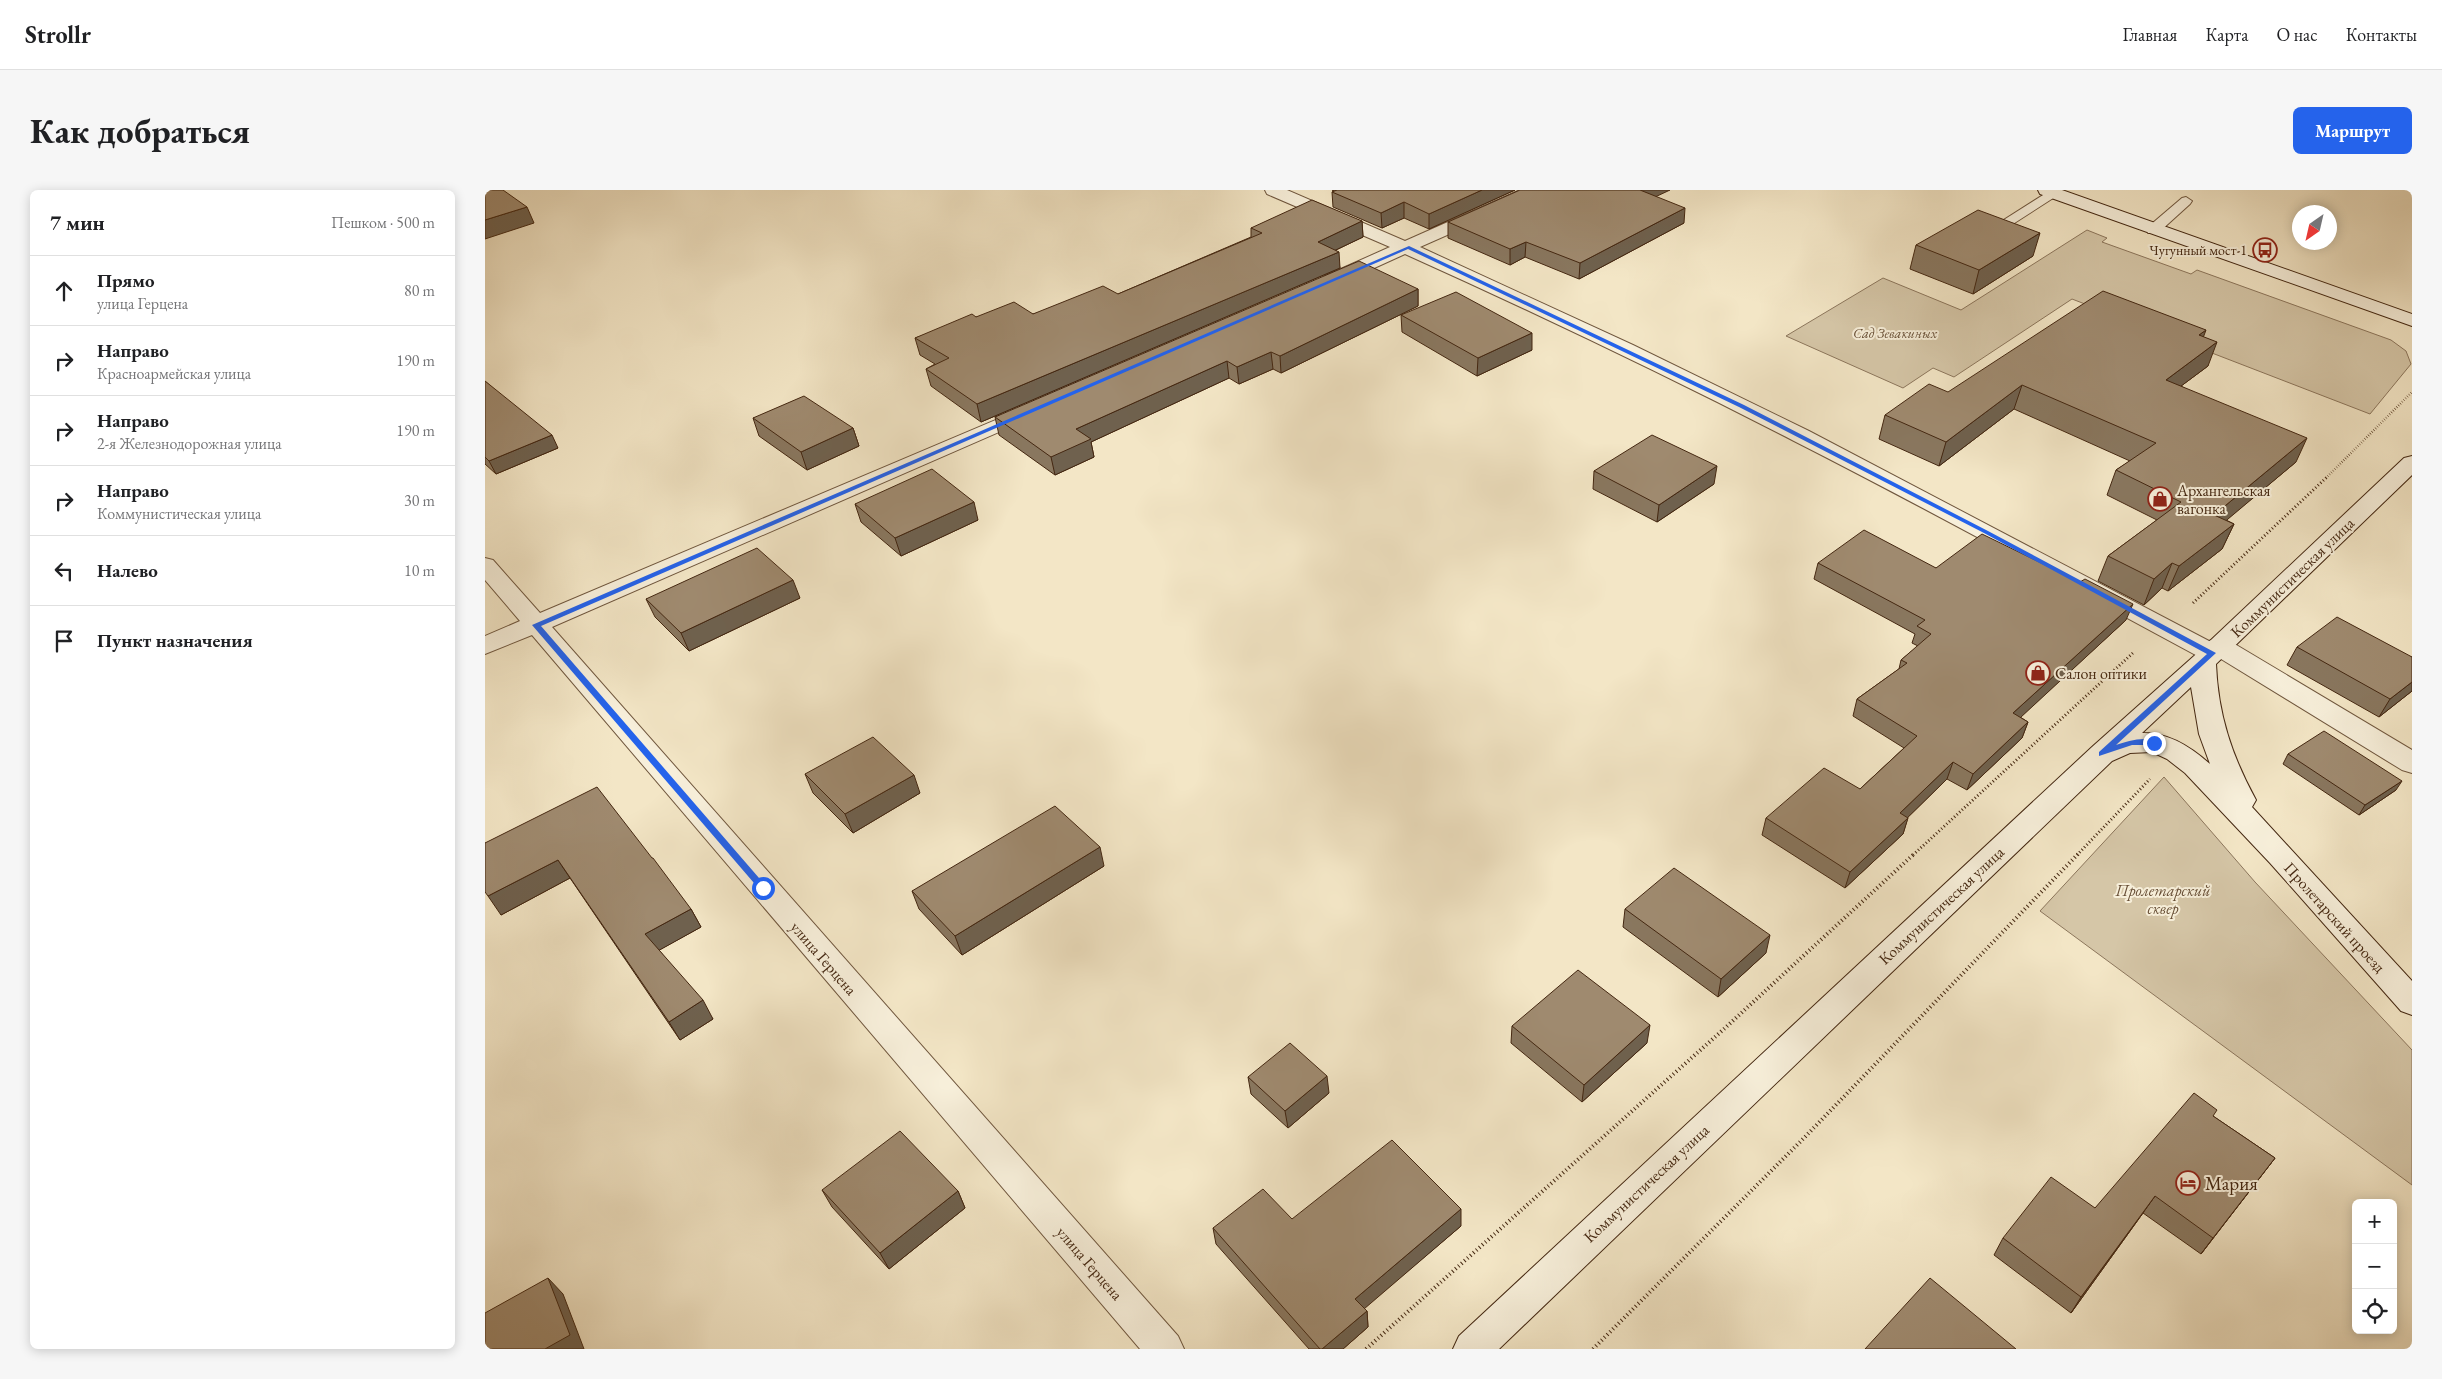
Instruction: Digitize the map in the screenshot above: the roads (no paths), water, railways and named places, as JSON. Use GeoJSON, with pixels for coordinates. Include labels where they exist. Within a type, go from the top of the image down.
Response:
{"type":"FeatureCollection","features":[{"type":"Feature","properties":{"kind":"street"},"geometry":{"type":"LineString","coordinates":[[1273,190],[1409,247],[1742,406],[1986,532],[2412,763]]}},
{"type":"Feature","properties":{"kind":"street"},"geometry":{"type":"LineString","coordinates":[[1318,287],[1534,190]]}},
{"type":"Feature","properties":{"kind":"street"},"geometry":{"type":"LineString","coordinates":[[2051,192],[2153,230],[2412,320]]}},
{"type":"Feature","properties":{"kind":"street"},"geometry":{"type":"LineString","coordinates":[[485,646],[1045,405]]}},
{"type":"Feature","properties":{"kind":"street","name":"Коммунистическая улица"},"geometry":{"type":"LineString","coordinates":[[1472,1349],[2412,463]]}},
{"type":"Feature","properties":{"kind":"street","name":"улица Герцена"},"geometry":{"type":"LineString","coordinates":[[485,565],[1165,1349]]}},
{"type":"Feature","properties":{"kind":"street"},"geometry":{"type":"LineString","coordinates":[[2211,654],[2204,694],[2213,738],[2223,766],[2260,832]]}},
{"type":"Feature","properties":{"kind":"street"},"geometry":{"type":"LineString","coordinates":[[2102,754],[2131,743],[2154,743],[2166,746],[2203,774],[2260,832]]}},
{"type":"Feature","properties":{"kind":"street","name":"Пролетарский проезд"},"geometry":{"type":"LineString","coordinates":[[2260,832],[2412,1002]]}},
{"type":"Feature","properties":{"kind":"lane"},"geometry":{"type":"LineString","coordinates":[[1997,228],[2051,192]]}},
{"type":"Feature","properties":{"kind":"lane"},"geometry":{"type":"LineString","coordinates":[[2153,230],[2186,201]]}},
{"type":"Feature","properties":{"kind":"place","name":"Чугунный мост-1"},"geometry":{"type":"Point","coordinates":[2265,250]}},
{"type":"Feature","properties":{"kind":"place","name":"Архангельская вагонка"},"geometry":{"type":"Point","coordinates":[2160,499]}},
{"type":"Feature","properties":{"kind":"place","name":"Салон оптики"},"geometry":{"type":"Point","coordinates":[2038,673]}},
{"type":"Feature","properties":{"kind":"place","name":"Мария"},"geometry":{"type":"Point","coordinates":[2188,1183]}},
{"type":"Feature","properties":{"kind":"park label","name":"Сад Зевакиных"},"geometry":{"type":"Point","coordinates":[1895,333]}},
{"type":"Feature","properties":{"kind":"park label","name":"Пролетарский сквер"},"geometry":{"type":"Point","coordinates":[2163,899]}}]}
